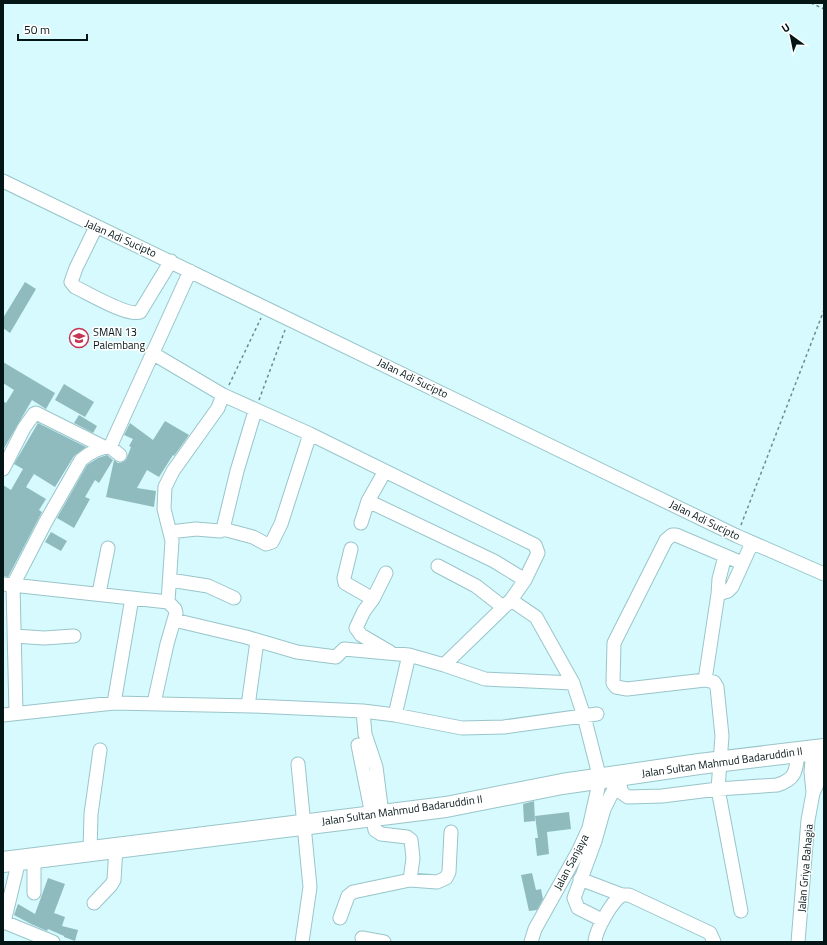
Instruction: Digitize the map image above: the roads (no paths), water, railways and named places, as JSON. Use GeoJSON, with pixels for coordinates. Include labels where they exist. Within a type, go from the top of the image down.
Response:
{"type":"FeatureCollection","features":[{"type":"Feature","properties":{"kind":"highway","name":"Jalan Sultan Mahmud Badaruddin II"},"geometry":{"type":"LineString","coordinates":[[19,860],[446,807],[562,784],[613,779],[720,762],[814,750]]}},
{"type":"Feature","properties":{"kind":"street","name":"Jalan Adi Sucipto"},"geometry":{"type":"LineString","coordinates":[[3,181],[737,536],[824,574]]}},
{"type":"Feature","properties":{"kind":"street"},"geometry":{"type":"LineString","coordinates":[[96,227],[76,268],[71,282],[75,287],[124,310],[133,314],[140,312],[171,261]]}},
{"type":"Feature","properties":{"kind":"street"},"geometry":{"type":"LineString","coordinates":[[190,271],[107,447],[86,456],[81,460],[8,584],[14,636],[9,714],[114,703],[154,703],[364,711],[395,715],[462,728],[504,727],[590,715]]}},
{"type":"Feature","properties":{"kind":"street"},"geometry":{"type":"LineString","coordinates":[[152,353],[223,395],[255,411],[310,434],[535,545],[538,553],[525,580],[507,603],[444,665]]}},
{"type":"Feature","properties":{"kind":"street"},"geometry":{"type":"LineString","coordinates":[[168,602],[172,541],[164,509],[165,487],[173,471],[218,408],[223,395]]}},
{"type":"Feature","properties":{"kind":"street"},"geometry":{"type":"LineString","coordinates":[[223,529],[237,471],[255,411]]}},
{"type":"Feature","properties":{"kind":"street"},"geometry":{"type":"LineString","coordinates":[[3,469],[24,428],[36,413],[107,447],[120,455]]}},
{"type":"Feature","properties":{"kind":"street"},"geometry":{"type":"LineString","coordinates":[[170,532],[196,529],[220,531],[223,529],[253,537],[266,544],[272,542],[281,524],[310,434]]}},
{"type":"Feature","properties":{"kind":"street"},"geometry":{"type":"LineString","coordinates":[[361,523],[368,501],[385,471]]}},
{"type":"Feature","properties":{"kind":"street"},"geometry":{"type":"LineString","coordinates":[[368,501],[494,561],[525,580]]}},
{"type":"Feature","properties":{"kind":"street"},"geometry":{"type":"LineString","coordinates":[[741,912],[718,789],[722,718],[717,687],[714,682],[705,680],[620,689],[613,683],[614,643],[666,540],[672,535],[676,535],[742,563]]}},
{"type":"Feature","properties":{"kind":"street"},"geometry":{"type":"LineString","coordinates":[[718,594],[728,591],[732,587],[752,543]]}},
{"type":"Feature","properties":{"kind":"street"},"geometry":{"type":"LineString","coordinates":[[99,593],[108,548]]}},
{"type":"Feature","properties":{"kind":"street"},"geometry":{"type":"LineString","coordinates":[[351,549],[344,578],[345,583],[373,599]]}},
{"type":"Feature","properties":{"kind":"street"},"geometry":{"type":"LineString","coordinates":[[705,680],[725,556]]}},
{"type":"Feature","properties":{"kind":"street"},"geometry":{"type":"LineString","coordinates":[[438,566],[536,617],[590,715],[613,779],[622,793],[628,797],[662,796],[718,789],[777,785],[787,782],[793,777],[796,768],[814,750]]}},
{"type":"Feature","properties":{"kind":"street"},"geometry":{"type":"LineString","coordinates":[[386,573],[356,628],[361,634],[390,652]]}},
{"type":"Feature","properties":{"kind":"street"},"geometry":{"type":"LineString","coordinates":[[170,580],[208,586],[234,598]]}},
{"type":"Feature","properties":{"kind":"street"},"geometry":{"type":"LineString","coordinates":[[8,584],[99,593],[168,602],[175,609],[174,620],[154,703]]}},
{"type":"Feature","properties":{"kind":"street"},"geometry":{"type":"LineString","coordinates":[[114,703],[132,598]]}},
{"type":"Feature","properties":{"kind":"street"},"geometry":{"type":"LineString","coordinates":[[174,620],[297,652],[336,657],[344,649],[378,653],[390,652],[409,655],[486,679],[573,683]]}},
{"type":"Feature","properties":{"kind":"street"},"geometry":{"type":"LineString","coordinates":[[14,636],[44,638],[74,636]]}},
{"type":"Feature","properties":{"kind":"street"},"geometry":{"type":"LineString","coordinates":[[248,706],[257,641]]}},
{"type":"Feature","properties":{"kind":"street"},"geometry":{"type":"LineString","coordinates":[[395,715],[409,655]]}},
{"type":"Feature","properties":{"kind":"street"},"geometry":{"type":"LineString","coordinates":[[364,711],[365,734],[376,767],[378,815],[375,830],[377,832],[407,837],[411,840],[413,858],[410,880]]}},
{"type":"Feature","properties":{"kind":"street"},"geometry":{"type":"LineString","coordinates":[[358,745],[378,815]]}},
{"type":"Feature","properties":{"kind":"street"},"geometry":{"type":"LineString","coordinates":[[90,851],[91,814],[100,750]]}},
{"type":"Feature","properties":{"kind":"street","name":"Jalan Griya Bahagia"},"geometry":{"type":"LineString","coordinates":[[798,942],[808,820],[813,794],[822,773],[814,750]]}},
{"type":"Feature","properties":{"kind":"street"},"geometry":{"type":"LineString","coordinates":[[298,764],[310,886],[302,942]]}},
{"type":"Feature","properties":{"kind":"street"},"geometry":{"type":"LineString","coordinates":[[602,920],[584,912],[575,904],[574,898],[580,878],[595,841],[613,779]]}},
{"type":"Feature","properties":{"kind":"street","name":"Jalan Sanjaya"},"geometry":{"type":"LineString","coordinates":[[531,942],[535,929],[578,852],[613,779]]}},
{"type":"Feature","properties":{"kind":"street"},"geometry":{"type":"LineString","coordinates":[[340,918],[348,896],[354,892],[410,880],[437,882],[446,878],[449,872],[451,832]]}},
{"type":"Feature","properties":{"kind":"street"},"geometry":{"type":"LineString","coordinates":[[94,903],[112,885],[114,880],[116,847]]}},
{"type":"Feature","properties":{"kind":"street"},"geometry":{"type":"LineString","coordinates":[[19,860],[34,893]]}},
{"type":"Feature","properties":{"kind":"street"},"geometry":{"type":"LineString","coordinates":[[19,860],[4,924],[53,942]]}},
{"type":"Feature","properties":{"kind":"street"},"geometry":{"type":"LineString","coordinates":[[580,878],[622,895],[629,895],[710,933],[714,942]]}},
{"type":"Feature","properties":{"kind":"street"},"geometry":{"type":"LineString","coordinates":[[595,942],[602,920],[622,895]]}},
{"type":"Feature","properties":{"kind":"street"},"geometry":{"type":"LineString","coordinates":[[362,938],[384,942]]}},
{"type":"Feature","properties":{"kind":"place","name":"SMAN 13 Palembang"},"geometry":{"type":"Point","coordinates":[79,338]}}]}
